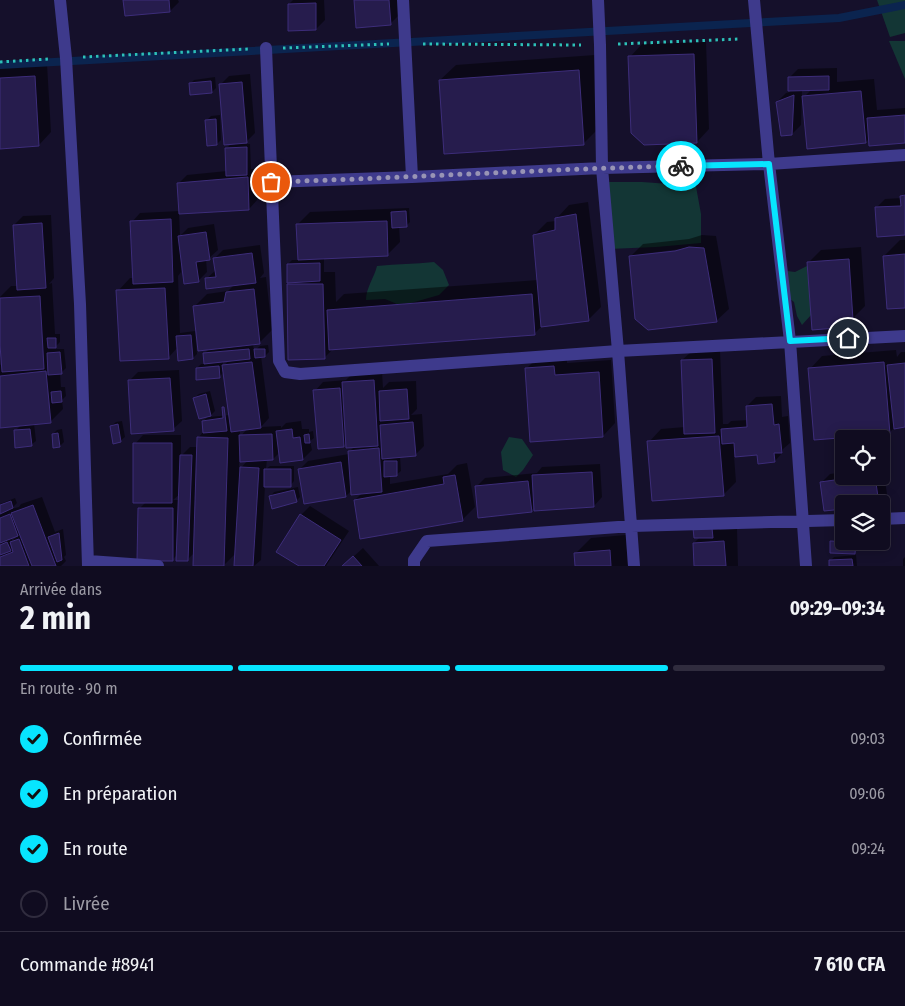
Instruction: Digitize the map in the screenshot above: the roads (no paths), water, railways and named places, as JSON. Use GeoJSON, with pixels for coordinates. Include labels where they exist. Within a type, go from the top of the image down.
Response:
{"type":"FeatureCollection","features":[{"type":"Feature","properties":{"kind":"street"},"geometry":{"type":"LineString","coordinates":[[60,0],[66,58],[80,304],[88,563],[158,566]]}},
{"type":"Feature","properties":{"kind":"street"},"geometry":{"type":"LineString","coordinates":[[403,0],[412,177]]}},
{"type":"Feature","properties":{"kind":"street"},"geometry":{"type":"LineString","coordinates":[[598,0],[602,168],[634,566]]}},
{"type":"Feature","properties":{"kind":"street"},"geometry":{"type":"LineString","coordinates":[[754,0],[769,164],[790,341],[806,566]]}},
{"type":"Feature","properties":{"kind":"street"},"geometry":{"type":"LineString","coordinates":[[266,48],[279,361],[284,372],[300,374],[618,351],[905,336]]}},
{"type":"Feature","properties":{"kind":"street"},"geometry":{"type":"LineString","coordinates":[[271,182],[602,168],[769,164],[905,156]]}},
{"type":"Feature","properties":{"kind":"street"},"geometry":{"type":"LineString","coordinates":[[890,519],[905,518]]}},
{"type":"Feature","properties":{"kind":"street"},"geometry":{"type":"LineString","coordinates":[[414,566],[414,560],[427,541],[632,526],[835,520]]}},
{"type":"Feature","properties":{"kind":"waterway"},"geometry":{"type":"LineString","coordinates":[[0,65],[839,18],[905,5]]}}]}
